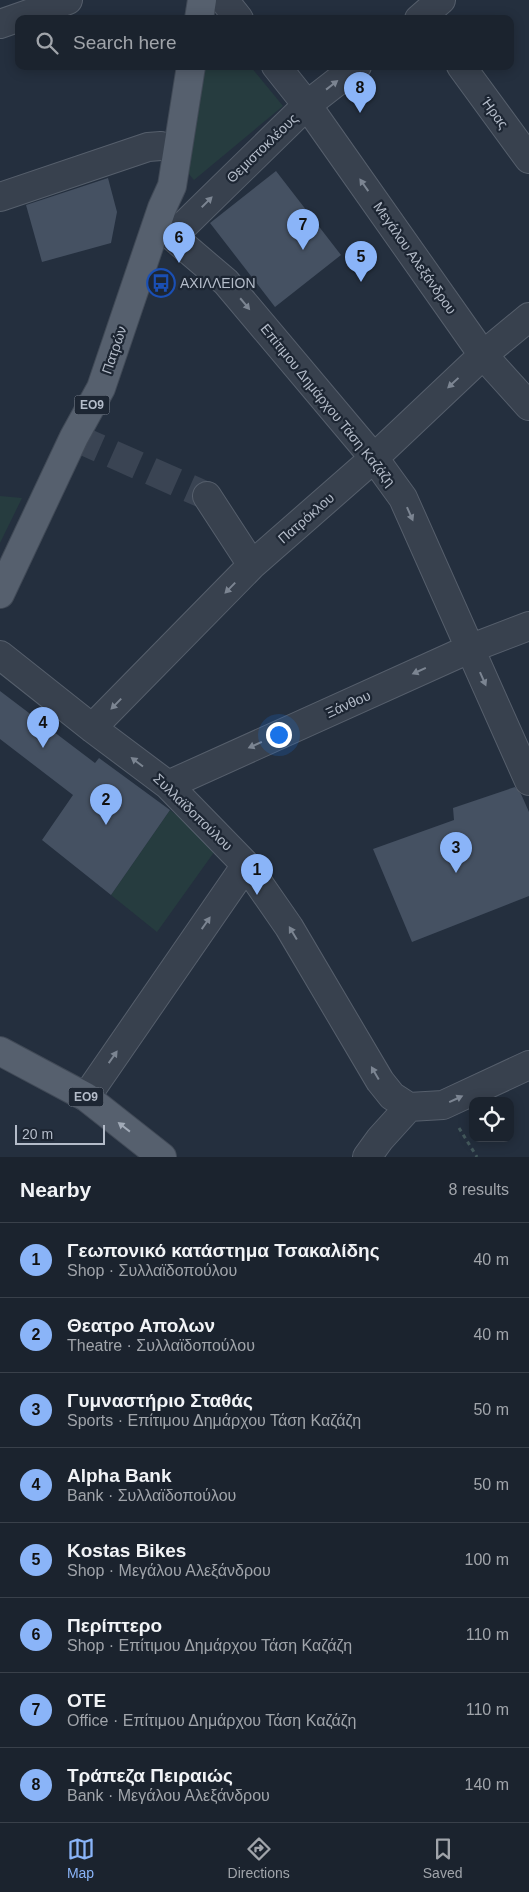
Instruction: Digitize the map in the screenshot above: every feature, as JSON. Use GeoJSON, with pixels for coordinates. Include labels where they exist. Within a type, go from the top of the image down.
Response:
{"type":"FeatureCollection","features":[{"type":"Feature","properties":{"kind":"main road"},"geometry":{"type":"LineString","coordinates":[[183,15],[185,0]]}},
{"type":"Feature","properties":{"kind":"main road"},"geometry":{"type":"LineString","coordinates":[[200,15],[202,0]]}},
{"type":"Feature","properties":{"kind":"main road","name":"Πατρών"},"geometry":{"type":"LineString","coordinates":[[164,223],[159,185],[161,146],[173,70]]}},
{"type":"Feature","properties":{"kind":"main road","name":"Πατρών"},"geometry":{"type":"LineString","coordinates":[[0,594],[74,437],[101,388],[164,223],[172,186],[190,70]]}},
{"type":"Feature","properties":{"kind":"main road","name":"ΕΟ9"},"geometry":{"type":"LineString","coordinates":[[0,1050],[86,1097],[156,1155]]}},
{"type":"Feature","properties":{"kind":"street"},"geometry":{"type":"LineString","coordinates":[[26,15],[68,0]]}},
{"type":"Feature","properties":{"kind":"street"},"geometry":{"type":"LineString","coordinates":[[224,0],[236,15]]}},
{"type":"Feature","properties":{"kind":"street"},"geometry":{"type":"LineString","coordinates":[[0,24],[15,19]]}},
{"type":"Feature","properties":{"kind":"street","name":"Μεγάλου Αλεξάνδρου"},"geometry":{"type":"LineString","coordinates":[[279,70],[307,105],[483,355],[529,406]]}},
{"type":"Feature","properties":{"kind":"street","name":"Θεμιστοκλέους"},"geometry":{"type":"LineString","coordinates":[[164,223],[352,70]]}},
{"type":"Feature","properties":{"kind":"street","name":"Ήρας"},"geometry":{"type":"LineString","coordinates":[[464,70],[529,159]]}},
{"type":"Feature","properties":{"kind":"street"},"geometry":{"type":"LineString","coordinates":[[0,197],[148,147],[161,146]]}},
{"type":"Feature","properties":{"kind":"street","name":"Επίτιμου Δημάρχου Τάση Καζάζη"},"geometry":{"type":"LineString","coordinates":[[164,223],[226,282],[374,458],[403,498],[529,781]]}},
{"type":"Feature","properties":{"kind":"street","name":"Πατρόκλου"},"geometry":{"type":"LineString","coordinates":[[92,728],[252,564],[374,458],[483,355],[529,317]]}},
{"type":"Feature","properties":{"kind":"street"},"geometry":{"type":"LineString","coordinates":[[207,496],[252,564]]}},
{"type":"Feature","properties":{"kind":"street","name":"Ξάνθου"},"geometry":{"type":"LineString","coordinates":[[168,785],[469,649],[529,626]]}},
{"type":"Feature","properties":{"kind":"street","name":"Συλλαϊδοπούλου"},"geometry":{"type":"LineString","coordinates":[[0,655],[168,785],[246,865],[289,927],[380,1081],[392,1096],[409,1107]]}},
{"type":"Feature","properties":{"kind":"street"},"geometry":{"type":"LineString","coordinates":[[86,1097],[246,865]]}},
{"type":"Feature","properties":{"kind":"street"},"geometry":{"type":"LineString","coordinates":[[367,1157],[380,1139],[409,1107],[443,1105],[529,1065]]}},
{"type":"Feature","properties":{"kind":"green space"},"geometry":{"type":"Polygon","coordinates":[[[204,70],[253,70],[283,106],[194,180],[187,172],[204,70]]]}},
{"type":"Feature","properties":{"kind":"green space"},"geometry":{"type":"Polygon","coordinates":[[[0,496],[22,498],[0,543],[0,496]]]}},
{"type":"Feature","properties":{"kind":"green space"},"geometry":{"type":"Polygon","coordinates":[[[170,810],[217,848],[157,932],[111,895],[170,810]]]}},
{"type":"Feature","properties":{"kind":"building"},"geometry":{"type":"Polygon","coordinates":[[[276,171],[341,255],[275,307],[210,223],[276,171]]]}},
{"type":"Feature","properties":{"kind":"building"},"geometry":{"type":"Polygon","coordinates":[[[108,178],[117,212],[111,243],[42,262],[26,205],[108,178]]]}},
{"type":"Feature","properties":{"kind":"building"},"geometry":{"type":"Polygon","coordinates":[[[0,691],[95,763],[99,758],[170,810],[111,895],[42,840],[73,795],[0,739],[0,691]]]}},
{"type":"Feature","properties":{"kind":"building"},"geometry":{"type":"Polygon","coordinates":[[[515,787],[521,794],[529,812],[529,896],[412,942],[373,849],[454,820],[453,808],[515,787]]]}},
{"type":"Feature","properties":{"kind":"tunnel"},"geometry":{"type":"LineString","coordinates":[[74,437],[207,496]]}},
{"type":"Feature","properties":{"kind":"place","name":"Τράπεζα Πειραιώς"},"geometry":{"type":"Point","coordinates":[360,113]}},
{"type":"Feature","properties":{"kind":"place","name":"ΟΤΕ"},"geometry":{"type":"Point","coordinates":[303,250]}},
{"type":"Feature","properties":{"kind":"place","name":"Περίπτερο"},"geometry":{"type":"Point","coordinates":[179,263]}},
{"type":"Feature","properties":{"kind":"place","name":"Kostas Bikes"},"geometry":{"type":"Point","coordinates":[361,282]}},
{"type":"Feature","properties":{"kind":"place","name":"ΑΧΙΛΛΕΙΟΝ"},"geometry":{"type":"Point","coordinates":[161,283]}},
{"type":"Feature","properties":{"kind":"place","name":"Alpha Bank"},"geometry":{"type":"Point","coordinates":[43,748]}},
{"type":"Feature","properties":{"kind":"place","name":"Θεατρο Απολων"},"geometry":{"type":"Point","coordinates":[106,825]}},
{"type":"Feature","properties":{"kind":"place","name":"Γυμναστήριο Σταθάς"},"geometry":{"type":"Point","coordinates":[456,873]}},
{"type":"Feature","properties":{"kind":"place","name":"Γεωπονικό κατάστημα Τσακαλίδης"},"geometry":{"type":"Point","coordinates":[257,895]}}]}
